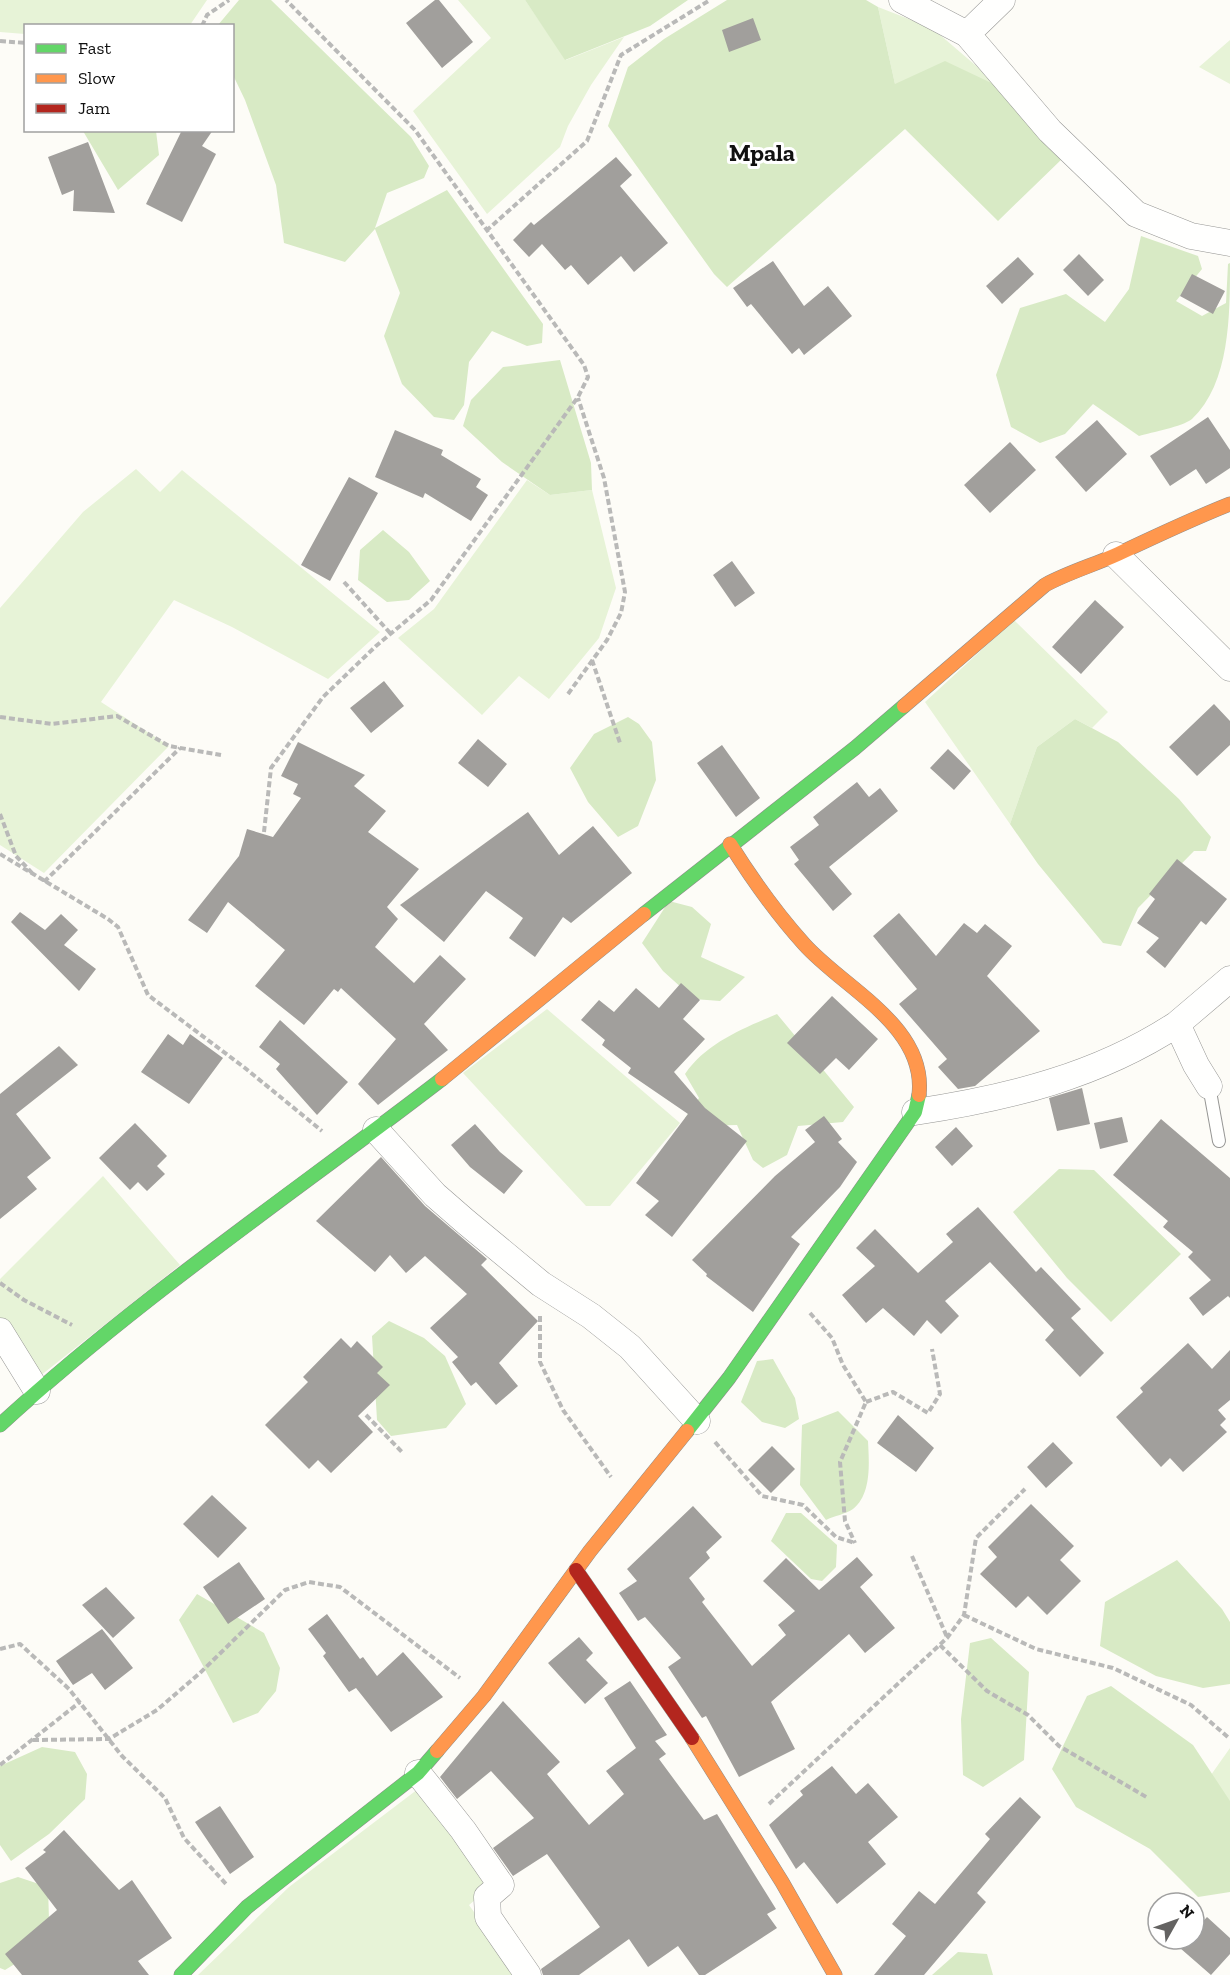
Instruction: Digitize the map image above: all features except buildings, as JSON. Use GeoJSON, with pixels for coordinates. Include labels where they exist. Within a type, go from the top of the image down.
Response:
{"type":"FeatureCollection","features":[{"type":"Feature","properties":{"kind":"street"},"geometry":{"type":"LineString","coordinates":[[902,0],[967,34],[1050,131],[1136,214],[1191,236],[1230,243]]}},
{"type":"Feature","properties":{"kind":"street"},"geometry":{"type":"LineString","coordinates":[[967,34],[1002,0]]}},
{"type":"Feature","properties":{"kind":"street"},"geometry":{"type":"LineString","coordinates":[[0,1425],[37,1391],[214,1246],[376,1130],[511,1025],[730,844],[855,748],[1045,585],[1071,571],[1116,555],[1170,528],[1230,504]]}},
{"type":"Feature","properties":{"kind":"street"},"geometry":{"type":"LineString","coordinates":[[1116,555],[1230,668]]}},
{"type":"Feature","properties":{"kind":"street"},"geometry":{"type":"LineString","coordinates":[[181,1975],[247,1907],[418,1773],[484,1696],[576,1570],[697,1421],[915,1112],[920,1090],[917,1066],[902,1039],[879,1011],[816,957],[773,906],[730,844]]}},
{"type":"Feature","properties":{"kind":"street"},"geometry":{"type":"LineString","coordinates":[[915,1112],[980,1102],[1069,1078],[1124,1055],[1178,1024],[1230,978]]}},
{"type":"Feature","properties":{"kind":"street"},"geometry":{"type":"LineString","coordinates":[[1178,1024],[1196,1065],[1209,1086]]}},
{"type":"Feature","properties":{"kind":"street"},"geometry":{"type":"LineString","coordinates":[[376,1130],[435,1195],[541,1284],[591,1316],[630,1347],[697,1421]]}},
{"type":"Feature","properties":{"kind":"street"},"geometry":{"type":"LineString","coordinates":[[0,1331],[37,1391]]}},
{"type":"Feature","properties":{"kind":"street"},"geometry":{"type":"LineString","coordinates":[[576,1570],[656,1683],[746,1825],[831,1964],[835,1975]]}},
{"type":"Feature","properties":{"kind":"street"},"geometry":{"type":"LineString","coordinates":[[418,1773],[464,1830],[501,1885],[487,1898],[488,1917],[528,1975]]}},
{"type":"Feature","properties":{"kind":"lane"},"geometry":{"type":"LineString","coordinates":[[1209,1086],[1219,1141]]}},
{"type":"Feature","properties":{"kind":"path"},"geometry":{"type":"LineString","coordinates":[[203,24],[207,15],[229,0]]}},
{"type":"Feature","properties":{"kind":"path"},"geometry":{"type":"LineString","coordinates":[[264,832],[271,768],[323,697],[431,600],[578,397],[588,377],[584,365],[415,130],[286,0]]}},
{"type":"Feature","properties":{"kind":"path"},"geometry":{"type":"LineString","coordinates":[[486,231],[587,141],[621,55],[710,0]]}},
{"type":"Feature","properties":{"kind":"path"},"geometry":{"type":"LineString","coordinates":[[0,41],[24,43]]}},
{"type":"Feature","properties":{"kind":"path"},"geometry":{"type":"LineString","coordinates":[[568,694],[608,640],[621,613],[625,592],[604,478],[578,397]]}},
{"type":"Feature","properties":{"kind":"path"},"geometry":{"type":"LineString","coordinates":[[344,582],[391,634]]}},
{"type":"Feature","properties":{"kind":"path"},"geometry":{"type":"LineString","coordinates":[[592,660],[620,743]]}},
{"type":"Feature","properties":{"kind":"path"},"geometry":{"type":"LineString","coordinates":[[0,717],[52,724],[117,716],[169,746],[221,755]]}},
{"type":"Feature","properties":{"kind":"path"},"geometry":{"type":"LineString","coordinates":[[44,882],[180,748]]}},
{"type":"Feature","properties":{"kind":"path"},"geometry":{"type":"LineString","coordinates":[[0,814],[16,856],[36,878]]}},
{"type":"Feature","properties":{"kind":"path"},"geometry":{"type":"LineString","coordinates":[[0,854],[118,927],[148,995],[228,1055],[347,1151]]}},
{"type":"Feature","properties":{"kind":"path"},"geometry":{"type":"LineString","coordinates":[[0,1283],[61,1321],[106,1336]]}},
{"type":"Feature","properties":{"kind":"path"},"geometry":{"type":"LineString","coordinates":[[541,1284],[540,1362],[563,1410],[597,1454],[630,1505]]}},
{"type":"Feature","properties":{"kind":"path"},"geometry":{"type":"LineString","coordinates":[[790,1291],[832,1338],[843,1365],[866,1402]]}},
{"type":"Feature","properties":{"kind":"path"},"geometry":{"type":"LineString","coordinates":[[697,1421],[762,1496],[803,1505],[836,1537],[855,1543],[844,1521],[840,1462],[866,1402],[893,1392],[928,1413],[940,1394],[932,1349]]}},
{"type":"Feature","properties":{"kind":"path"},"geometry":{"type":"LineString","coordinates":[[366,1415],[402,1452]]}},
{"type":"Feature","properties":{"kind":"path"},"geometry":{"type":"LineString","coordinates":[[746,1825],[947,1638],[964,1615],[976,1538],[1025,1489]]}},
{"type":"Feature","properties":{"kind":"path"},"geometry":{"type":"LineString","coordinates":[[912,1556],[947,1638]]}},
{"type":"Feature","properties":{"kind":"path"},"geometry":{"type":"LineString","coordinates":[[33,1740],[109,1739],[157,1710],[200,1673],[285,1590],[309,1582],[340,1587],[484,1696]]}},
{"type":"Feature","properties":{"kind":"path"},"geometry":{"type":"LineString","coordinates":[[964,1615],[1036,1649],[1113,1668],[1191,1705],[1230,1739]]}},
{"type":"Feature","properties":{"kind":"path"},"geometry":{"type":"LineString","coordinates":[[0,1649],[20,1644],[69,1689],[109,1739],[165,1798],[184,1838],[247,1907]]}},
{"type":"Feature","properties":{"kind":"path"},"geometry":{"type":"LineString","coordinates":[[940,1645],[987,1691],[1028,1715],[1059,1746],[1148,1798]]}},
{"type":"Feature","properties":{"kind":"path"},"geometry":{"type":"LineString","coordinates":[[0,1766],[80,1702]]}},
{"type":"Feature","properties":{"kind":"green space"},"geometry":{"type":"Polygon","coordinates":[[[0,0],[207,0],[191,24],[24,24],[24,34],[0,32],[0,0]]]}},
{"type":"Feature","properties":{"kind":"green space"},"geometry":{"type":"Polygon","coordinates":[[[239,0],[271,0],[411,137],[429,166],[424,178],[387,193],[375,228],[447,190],[543,324],[542,343],[527,346],[492,331],[469,362],[464,405],[454,420],[434,417],[402,384],[384,336],[400,293],[375,229],[345,262],[284,243],[276,185],[245,100],[234,77],[234,24],[219,24],[239,0]]]}},
{"type":"Feature","properties":{"kind":"green space"},"geometry":{"type":"Polygon","coordinates":[[[458,0],[525,0],[566,60],[624,37],[591,85],[568,126],[560,147],[487,214],[413,111],[491,38],[458,0]]]}},
{"type":"Feature","properties":{"kind":"green space"},"geometry":{"type":"Polygon","coordinates":[[[525,0],[688,0],[650,26],[565,60],[525,0]]]}},
{"type":"Feature","properties":{"kind":"green space"},"geometry":{"type":"Polygon","coordinates":[[[727,0],[866,0],[878,7],[895,84],[945,61],[1002,88],[1063,158],[998,221],[905,129],[727,287],[714,274],[608,126],[628,67],[664,39],[727,0]]]}},
{"type":"Feature","properties":{"kind":"green space"},"geometry":{"type":"Polygon","coordinates":[[[878,7],[932,28],[1002,88],[895,84],[878,7]]]}},
{"type":"Feature","properties":{"kind":"green space"},"geometry":{"type":"Polygon","coordinates":[[[1230,40],[1230,84],[1199,67],[1230,40]]]}},
{"type":"Feature","properties":{"kind":"green space"},"geometry":{"type":"Polygon","coordinates":[[[84,132],[156,132],[159,155],[118,190],[84,132]]]}},
{"type":"Feature","properties":{"kind":"green space"},"geometry":{"type":"Polygon","coordinates":[[[1141,236],[1198,256],[1202,269],[1176,301],[1202,316],[1226,303],[1228,264],[1230,263],[1225,347],[1221,368],[1205,404],[1187,422],[1139,436],[1093,404],[1065,434],[1040,443],[1011,427],[996,375],[1020,308],[1066,294],[1105,322],[1129,289],[1141,236]]]}},
{"type":"Feature","properties":{"kind":"green space"},"geometry":{"type":"Polygon","coordinates":[[[560,360],[591,463],[592,490],[550,495],[502,462],[463,426],[471,400],[503,367],[560,360]]]}},
{"type":"Feature","properties":{"kind":"green space"},"geometry":{"type":"Polygon","coordinates":[[[136,469],[160,492],[182,470],[380,632],[328,679],[232,627],[174,600],[101,702],[169,746],[44,873],[0,845],[0,608],[83,512],[136,469]]]}},
{"type":"Feature","properties":{"kind":"green space"},"geometry":{"type":"Polygon","coordinates":[[[527,480],[550,495],[592,490],[616,588],[599,638],[549,699],[519,676],[482,715],[398,638],[434,609],[527,480]]]}},
{"type":"Feature","properties":{"kind":"green space"},"geometry":{"type":"Polygon","coordinates":[[[383,530],[409,552],[430,581],[409,600],[387,602],[358,580],[360,550],[383,530]]]}},
{"type":"Feature","properties":{"kind":"green space"},"geometry":{"type":"Polygon","coordinates":[[[1014,620],[1108,712],[1092,728],[1075,719],[1037,747],[1010,824],[925,702],[1014,620]]]}},
{"type":"Feature","properties":{"kind":"green space"},"geometry":{"type":"Polygon","coordinates":[[[628,717],[639,724],[652,742],[656,780],[638,826],[618,837],[588,802],[570,768],[594,734],[628,717]]]}},
{"type":"Feature","properties":{"kind":"green space"},"geometry":{"type":"Polygon","coordinates":[[[1075,719],[1118,742],[1179,799],[1211,837],[1206,851],[1194,851],[1138,908],[1121,946],[1103,943],[1038,864],[1010,824],[1037,747],[1075,719]]]}},
{"type":"Feature","properties":{"kind":"green space"},"geometry":{"type":"Polygon","coordinates":[[[669,901],[692,907],[711,924],[701,957],[745,977],[720,1001],[694,999],[663,971],[642,943],[669,901]]]}},
{"type":"Feature","properties":{"kind":"green space"},"geometry":{"type":"Polygon","coordinates":[[[547,1009],[680,1123],[610,1206],[586,1206],[463,1073],[547,1009]]]}},
{"type":"Feature","properties":{"kind":"green space"},"geometry":{"type":"Polygon","coordinates":[[[777,1014],[854,1107],[843,1122],[798,1126],[787,1155],[763,1168],[753,1160],[737,1125],[692,1126],[685,1118],[699,1098],[685,1074],[715,1045],[777,1014]]]}},
{"type":"Feature","properties":{"kind":"green space"},"geometry":{"type":"Polygon","coordinates":[[[1059,1169],[1094,1170],[1181,1254],[1111,1322],[1067,1278],[1013,1212],[1059,1169]]]}},
{"type":"Feature","properties":{"kind":"green space"},"geometry":{"type":"Polygon","coordinates":[[[103,1176],[180,1265],[35,1380],[0,1324],[0,1279],[103,1176]]]}},
{"type":"Feature","properties":{"kind":"green space"},"geometry":{"type":"Polygon","coordinates":[[[389,1321],[424,1338],[445,1356],[466,1404],[446,1428],[391,1436],[377,1420],[372,1336],[389,1321]]]}},
{"type":"Feature","properties":{"kind":"green space"},"geometry":{"type":"Polygon","coordinates":[[[773,1359],[795,1398],[799,1419],[785,1428],[762,1422],[741,1402],[757,1361],[773,1359]]]}},
{"type":"Feature","properties":{"kind":"green space"},"geometry":{"type":"Polygon","coordinates":[[[838,1411],[868,1441],[868,1477],[864,1495],[859,1503],[853,1509],[826,1520],[800,1485],[802,1425],[838,1411]]]}},
{"type":"Feature","properties":{"kind":"green space"},"geometry":{"type":"Polygon","coordinates":[[[786,1513],[801,1513],[837,1545],[836,1567],[822,1581],[811,1579],[771,1541],[786,1513]]]}},
{"type":"Feature","properties":{"kind":"green space"},"geometry":{"type":"Polygon","coordinates":[[[1177,1560],[1222,1609],[1230,1622],[1230,1684],[1203,1688],[1156,1676],[1100,1646],[1105,1602],[1177,1560]]]}},
{"type":"Feature","properties":{"kind":"green space"},"geometry":{"type":"Polygon","coordinates":[[[197,1594],[264,1633],[280,1668],[276,1691],[258,1713],[233,1723],[179,1620],[197,1594]]]}},
{"type":"Feature","properties":{"kind":"green space"},"geometry":{"type":"Polygon","coordinates":[[[991,1638],[1029,1672],[1024,1760],[983,1787],[963,1775],[961,1719],[970,1643],[991,1638]]]}},
{"type":"Feature","properties":{"kind":"green space"},"geometry":{"type":"Polygon","coordinates":[[[1111,1686],[1193,1745],[1230,1801],[1230,1892],[1206,1896],[1206,1891],[1192,1891],[1150,1849],[1076,1807],[1052,1769],[1087,1696],[1111,1686]]]}},
{"type":"Feature","properties":{"kind":"green space"},"geometry":{"type":"Polygon","coordinates":[[[42,1747],[75,1752],[87,1774],[85,1799],[49,1834],[11,1861],[0,1845],[0,1766],[42,1747]]]}},
{"type":"Feature","properties":{"kind":"green space"},"geometry":{"type":"Polygon","coordinates":[[[1230,1748],[1230,1825],[1194,1799],[1230,1748]]]}},
{"type":"Feature","properties":{"kind":"green space"},"geometry":{"type":"Polygon","coordinates":[[[422,1786],[494,1884],[469,1905],[519,1975],[198,1975],[289,1887],[422,1786]]]}},
{"type":"Feature","properties":{"kind":"green space"},"geometry":{"type":"Polygon","coordinates":[[[18,1877],[48,1887],[49,1920],[26,1957],[5,1970],[0,1968],[0,1883],[18,1877]]]}},
{"type":"Feature","properties":{"kind":"green space"},"geometry":{"type":"Polygon","coordinates":[[[958,1952],[987,1954],[993,1975],[932,1975],[958,1952]]]}},
{"type":"Feature","properties":{"kind":"traffic: fast"},"geometry":{"type":"LineString","coordinates":[[644,914],[855,748],[904,706]]}},
{"type":"Feature","properties":{"kind":"traffic: fast"},"geometry":{"type":"LineString","coordinates":[[0,1425],[106,1333],[442,1079]]}},
{"type":"Feature","properties":{"kind":"traffic: fast"},"geometry":{"type":"LineString","coordinates":[[687,1431],[729,1378],[915,1112],[919,1095]]}},
{"type":"Feature","properties":{"kind":"traffic: fast"},"geometry":{"type":"LineString","coordinates":[[181,1975],[247,1907],[418,1773],[437,1751]]}},
{"type":"Feature","properties":{"kind":"traffic: slow"},"geometry":{"type":"LineString","coordinates":[[904,706],[1045,585],[1230,504]]}},
{"type":"Feature","properties":{"kind":"traffic: slow"},"geometry":{"type":"LineString","coordinates":[[730,844],[765,895],[804,944],[879,1010],[896,1029],[910,1048],[918,1071],[919,1095]]}},
{"type":"Feature","properties":{"kind":"traffic: slow"},"geometry":{"type":"LineString","coordinates":[[442,1079],[644,914]]}},
{"type":"Feature","properties":{"kind":"traffic: slow"},"geometry":{"type":"LineString","coordinates":[[437,1751],[484,1696],[590,1551],[687,1431]]}},
{"type":"Feature","properties":{"kind":"traffic: slow"},"geometry":{"type":"LineString","coordinates":[[692,1738],[782,1882],[835,1975]]}},
{"type":"Feature","properties":{"kind":"traffic: jam"},"geometry":{"type":"LineString","coordinates":[[576,1570],[692,1738]]}},
{"type":"Feature","properties":{"kind":"district","name":"Mpala"},"geometry":{"type":"Point","coordinates":[762,153]}}]}
